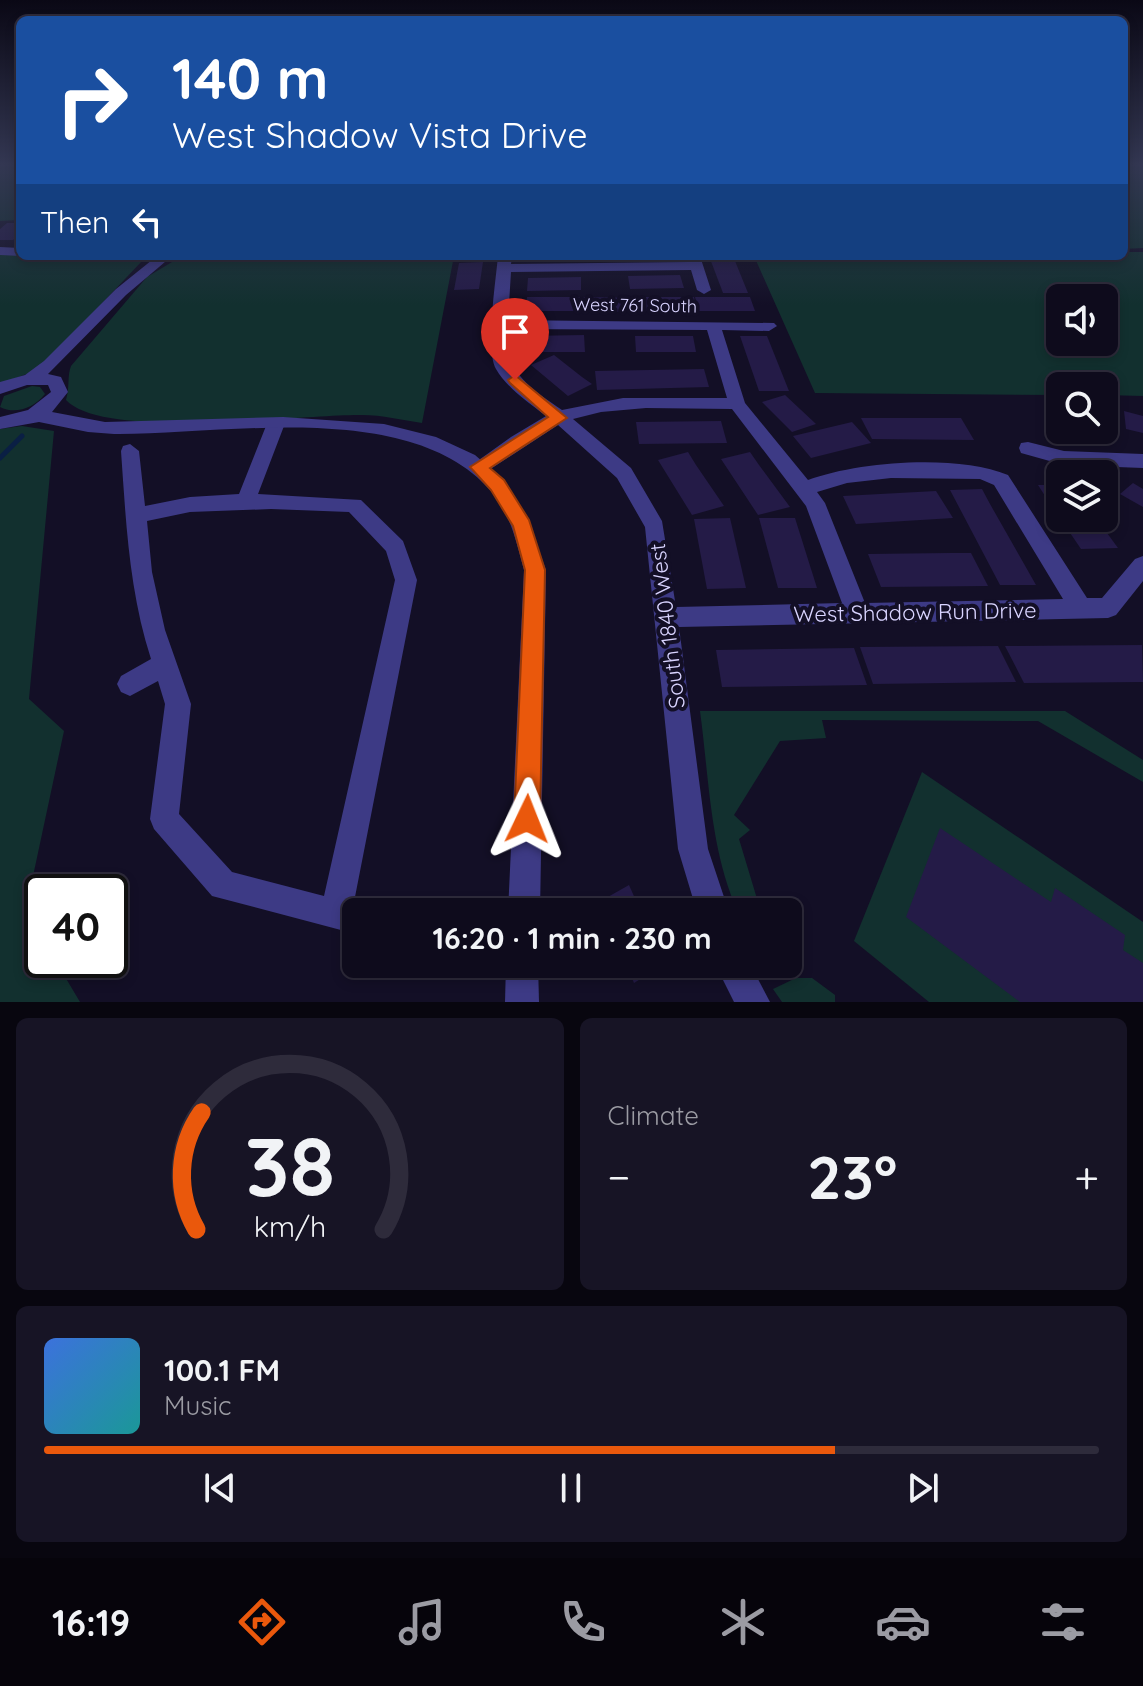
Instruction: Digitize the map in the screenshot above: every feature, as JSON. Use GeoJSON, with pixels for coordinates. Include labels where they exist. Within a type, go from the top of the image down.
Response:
{"type":"FeatureCollection","features":[{"type":"Feature","properties":{"kind":"street"},"geometry":{"type":"LineString","coordinates":[[0,389],[30,379],[50,365],[151,260]]}},
{"type":"Feature","properties":{"kind":"street"},"geometry":{"type":"LineString","coordinates":[[505,262],[694,261],[704,290]]}},
{"type":"Feature","properties":{"kind":"street","name":"South 1840 West"},"geometry":{"type":"LineString","coordinates":[[505,262],[500,324],[502,366],[528,394],[583,435],[624,473],[655,527],[693,849],[709,898]]}},
{"type":"Feature","properties":{"kind":"street","name":"West 761 South"},"geometry":{"type":"LineString","coordinates":[[500,324],[769,326]]}},
{"type":"Feature","properties":{"kind":"street"},"geometry":{"type":"LineString","coordinates":[[713,326],[737,404],[815,503],[857,613]]}},
{"type":"Feature","properties":{"kind":"street"},"geometry":{"type":"LineString","coordinates":[[55,381],[85,342],[88,329]]}},
{"type":"Feature","properties":{"kind":"street"},"geometry":{"type":"LineString","coordinates":[[30,379],[55,381],[60,386],[54,401],[33,416]]}},
{"type":"Feature","properties":{"kind":"street"},"geometry":{"type":"LineString","coordinates":[[54,401],[64,410],[107,426]]}},
{"type":"Feature","properties":{"kind":"street"},"geometry":{"type":"LineString","coordinates":[[479,467],[559,418],[599,408],[646,404],[737,404]]}},
{"type":"Feature","properties":{"kind":"street"},"geometry":{"type":"LineString","coordinates":[[0,423],[47,415],[83,426],[356,426],[420,436],[479,467],[498,485],[522,525],[535,570],[524,898]]}},
{"type":"Feature","properties":{"kind":"street"},"geometry":{"type":"LineString","coordinates":[[246,500],[275,426]]}},
{"type":"Feature","properties":{"kind":"street"},"geometry":{"type":"LineString","coordinates":[[1028,448],[1064,458],[1143,461]]}},
{"type":"Feature","properties":{"kind":"street"},"geometry":{"type":"LineString","coordinates":[[130,451],[141,572],[153,630],[178,704],[164,819],[223,885],[342,915]]}},
{"type":"Feature","properties":{"kind":"street"},"geometry":{"type":"LineString","coordinates":[[804,489],[852,472],[982,472],[1001,480],[1081,609]]}},
{"type":"Feature","properties":{"kind":"street"},"geometry":{"type":"LineString","coordinates":[[136,516],[186,504],[246,500],[354,505],[395,547],[406,580],[349,898]]}},
{"type":"Feature","properties":{"kind":"street","name":"West Shadow Run Drive"},"geometry":{"type":"LineString","coordinates":[[666,617],[1108,608],[1143,565]]}},
{"type":"Feature","properties":{"kind":"street"},"geometry":{"type":"LineString","coordinates":[[130,684],[165,664]]}},
{"type":"Feature","properties":{"kind":"street"},"geometry":{"type":"LineString","coordinates":[[522,978],[522,1002]]}},
{"type":"Feature","properties":{"kind":"street"},"geometry":{"type":"LineString","coordinates":[[739,978],[753,1002]]}},
{"type":"Feature","properties":{"kind":"green space"},"geometry":{"type":"Polygon","coordinates":[[[0,211],[16,211],[16,220],[0,221],[0,211]]]}},
{"type":"Feature","properties":{"kind":"green space"},"geometry":{"type":"Polygon","coordinates":[[[1128,211],[1143,211],[1143,248],[1128,249],[1128,211]]]}},
{"type":"Feature","properties":{"kind":"green space"},"geometry":{"type":"Polygon","coordinates":[[[1128,252],[1143,252],[1143,396],[1118,395],[1118,372],[1046,372],[1046,395],[815,393],[756,260],[1128,260],[1128,252]]]}},
{"type":"Feature","properties":{"kind":"green space"},"geometry":{"type":"Polygon","coordinates":[[[0,255],[16,255],[16,260],[142,261],[40,369],[0,384],[0,255]]]}},
{"type":"Feature","properties":{"kind":"green space"},"geometry":{"type":"Polygon","coordinates":[[[175,260],[453,260],[422,423],[362,415],[161,422],[120,420],[87,412],[66,400],[71,366],[147,277],[175,260]]]}},
{"type":"Feature","properties":{"kind":"green space"},"geometry":{"type":"Polygon","coordinates":[[[32,386],[40,387],[45,394],[35,403],[18,410],[0,407],[4,396],[32,386]]]}},
{"type":"Feature","properties":{"kind":"green space"},"geometry":{"type":"Polygon","coordinates":[[[22,426],[54,431],[29,699],[64,731],[33,874],[24,874],[24,978],[66,978],[80,1002],[0,1002],[0,429],[22,426]]]}},
{"type":"Feature","properties":{"kind":"green space"},"geometry":{"type":"Polygon","coordinates":[[[700,711],[1065,711],[1143,760],[1143,782],[1038,721],[822,720],[826,738],[780,741],[734,815],[750,830],[739,839],[757,898],[733,898],[716,839],[700,711]]]}},
{"type":"Feature","properties":{"kind":"green space"},"geometry":{"type":"Polygon","coordinates":[[[922,772],[1143,922],[1143,1002],[929,1002],[854,941],[922,772]]]}},
{"type":"Feature","properties":{"kind":"green space"},"geometry":{"type":"Polygon","coordinates":[[[796,978],[812,978],[835,995],[835,1002],[782,1002],[773,989],[796,978]]]}},
{"type":"Feature","properties":{"kind":"building"},"geometry":{"type":"Polygon","coordinates":[[[7,223],[16,223],[16,237],[0,240],[0,229],[7,223]]]}},
{"type":"Feature","properties":{"kind":"building"},"geometry":{"type":"Polygon","coordinates":[[[711,260],[735,260],[748,293],[723,293],[711,260]]]}},
{"type":"Feature","properties":{"kind":"building"},"geometry":{"type":"Polygon","coordinates":[[[483,262],[479,289],[454,290],[459,263],[483,262]]]}},
{"type":"Feature","properties":{"kind":"building"},"geometry":{"type":"Polygon","coordinates":[[[680,275],[684,288],[630,289],[628,276],[680,275]]]}},
{"type":"Feature","properties":{"kind":"building"},"geometry":{"type":"Polygon","coordinates":[[[581,277],[581,290],[527,291],[528,278],[581,277]]]}},
{"type":"Feature","properties":{"kind":"building"},"geometry":{"type":"Polygon","coordinates":[[[527,297],[581,297],[582,311],[525,311],[527,297]]]}},
{"type":"Feature","properties":{"kind":"building"},"geometry":{"type":"Polygon","coordinates":[[[583,297],[638,298],[639,312],[583,311],[583,297]]]}},
{"type":"Feature","properties":{"kind":"building"},"geometry":{"type":"Polygon","coordinates":[[[639,297],[694,297],[697,311],[641,311],[639,297]]]}},
{"type":"Feature","properties":{"kind":"building"},"geometry":{"type":"Polygon","coordinates":[[[695,297],[750,297],[755,311],[699,311],[695,297]]]}},
{"type":"Feature","properties":{"kind":"building"},"geometry":{"type":"Polygon","coordinates":[[[584,335],[585,352],[525,352],[526,336],[584,335]]]}},
{"type":"Feature","properties":{"kind":"building"},"geometry":{"type":"Polygon","coordinates":[[[635,336],[693,336],[696,352],[636,352],[635,336]]]}},
{"type":"Feature","properties":{"kind":"building"},"geometry":{"type":"Polygon","coordinates":[[[740,336],[767,336],[789,391],[759,391],[740,336]]]}},
{"type":"Feature","properties":{"kind":"building"},"geometry":{"type":"Polygon","coordinates":[[[554,355],[592,384],[568,396],[531,365],[554,355]]]}},
{"type":"Feature","properties":{"kind":"building"},"geometry":{"type":"Polygon","coordinates":[[[704,369],[709,387],[597,390],[595,371],[704,369]]]}},
{"type":"Feature","properties":{"kind":"building"},"geometry":{"type":"Polygon","coordinates":[[[785,395],[816,424],[792,432],[762,402],[785,395]]]}},
{"type":"Feature","properties":{"kind":"building"},"geometry":{"type":"Polygon","coordinates":[[[1124,411],[1143,416],[1143,433],[1126,429],[1124,411]]]}},
{"type":"Feature","properties":{"kind":"building"},"geometry":{"type":"Polygon","coordinates":[[[861,418],[961,418],[974,440],[872,439],[861,418]]]}},
{"type":"Feature","properties":{"kind":"building"},"geometry":{"type":"Polygon","coordinates":[[[721,421],[727,443],[639,444],[636,422],[721,421]]]}},
{"type":"Feature","properties":{"kind":"building"},"geometry":{"type":"Polygon","coordinates":[[[852,422],[871,443],[811,458],[793,436],[852,422]]]}},
{"type":"Feature","properties":{"kind":"building"},"geometry":{"type":"Polygon","coordinates":[[[688,452],[724,506],[692,515],[658,460],[688,452]]]}},
{"type":"Feature","properties":{"kind":"building"},"geometry":{"type":"Polygon","coordinates":[[[750,452],[790,507],[758,515],[721,459],[750,452]]]}},
{"type":"Feature","properties":{"kind":"building"},"geometry":{"type":"Polygon","coordinates":[[[1133,483],[1143,489],[1143,507],[1120,494],[1133,483]]]}},
{"type":"Feature","properties":{"kind":"building"},"geometry":{"type":"Polygon","coordinates":[[[1038,485],[1046,485],[1046,497],[1038,485]]]}},
{"type":"Feature","properties":{"kind":"building"},"geometry":{"type":"Polygon","coordinates":[[[982,489],[1036,585],[1000,585],[950,490],[982,489]]]}},
{"type":"Feature","properties":{"kind":"building"},"geometry":{"type":"Polygon","coordinates":[[[936,491],[953,518],[856,524],[843,496],[936,491]]]}},
{"type":"Feature","properties":{"kind":"building"},"geometry":{"type":"Polygon","coordinates":[[[730,518],[746,588],[707,589],[694,519],[730,518]]]}},
{"type":"Feature","properties":{"kind":"building"},"geometry":{"type":"Polygon","coordinates":[[[759,518],[795,518],[817,588],[778,588],[759,518]]]}},
{"type":"Feature","properties":{"kind":"building"},"geometry":{"type":"Polygon","coordinates":[[[1069,532],[1106,532],[1118,548],[1081,549],[1069,532]]]}},
{"type":"Feature","properties":{"kind":"building"},"geometry":{"type":"Polygon","coordinates":[[[971,553],[988,586],[881,587],[868,554],[971,553]]]}},
{"type":"Feature","properties":{"kind":"building"},"geometry":{"type":"Polygon","coordinates":[[[1142,645],[1143,682],[1024,683],[1005,646],[1142,645]]]}},
{"type":"Feature","properties":{"kind":"building"},"geometry":{"type":"Polygon","coordinates":[[[998,646],[1016,682],[873,684],[860,647],[998,646]]]}},
{"type":"Feature","properties":{"kind":"building"},"geometry":{"type":"Polygon","coordinates":[[[854,648],[867,685],[722,687],[716,650],[854,648]]]}},
{"type":"Feature","properties":{"kind":"building"},"geometry":{"type":"Polygon","coordinates":[[[940,828],[1051,902],[1055,888],[1125,935],[1123,950],[1143,963],[1143,1002],[1020,1002],[906,917],[940,828]]]}},
{"type":"Feature","properties":{"kind":"building"},"geometry":{"type":"Polygon","coordinates":[[[629,885],[635,898],[606,898],[629,885]]]}},
{"type":"Feature","properties":{"kind":"waterway"},"geometry":{"type":"LineString","coordinates":[[0,458],[22,436]]}},
{"type":"Feature","properties":{"kind":"route"},"geometry":{"type":"LineString","coordinates":[[515,380],[559,418],[479,467],[498,485],[522,525],[535,570],[527,819]]}}]}
